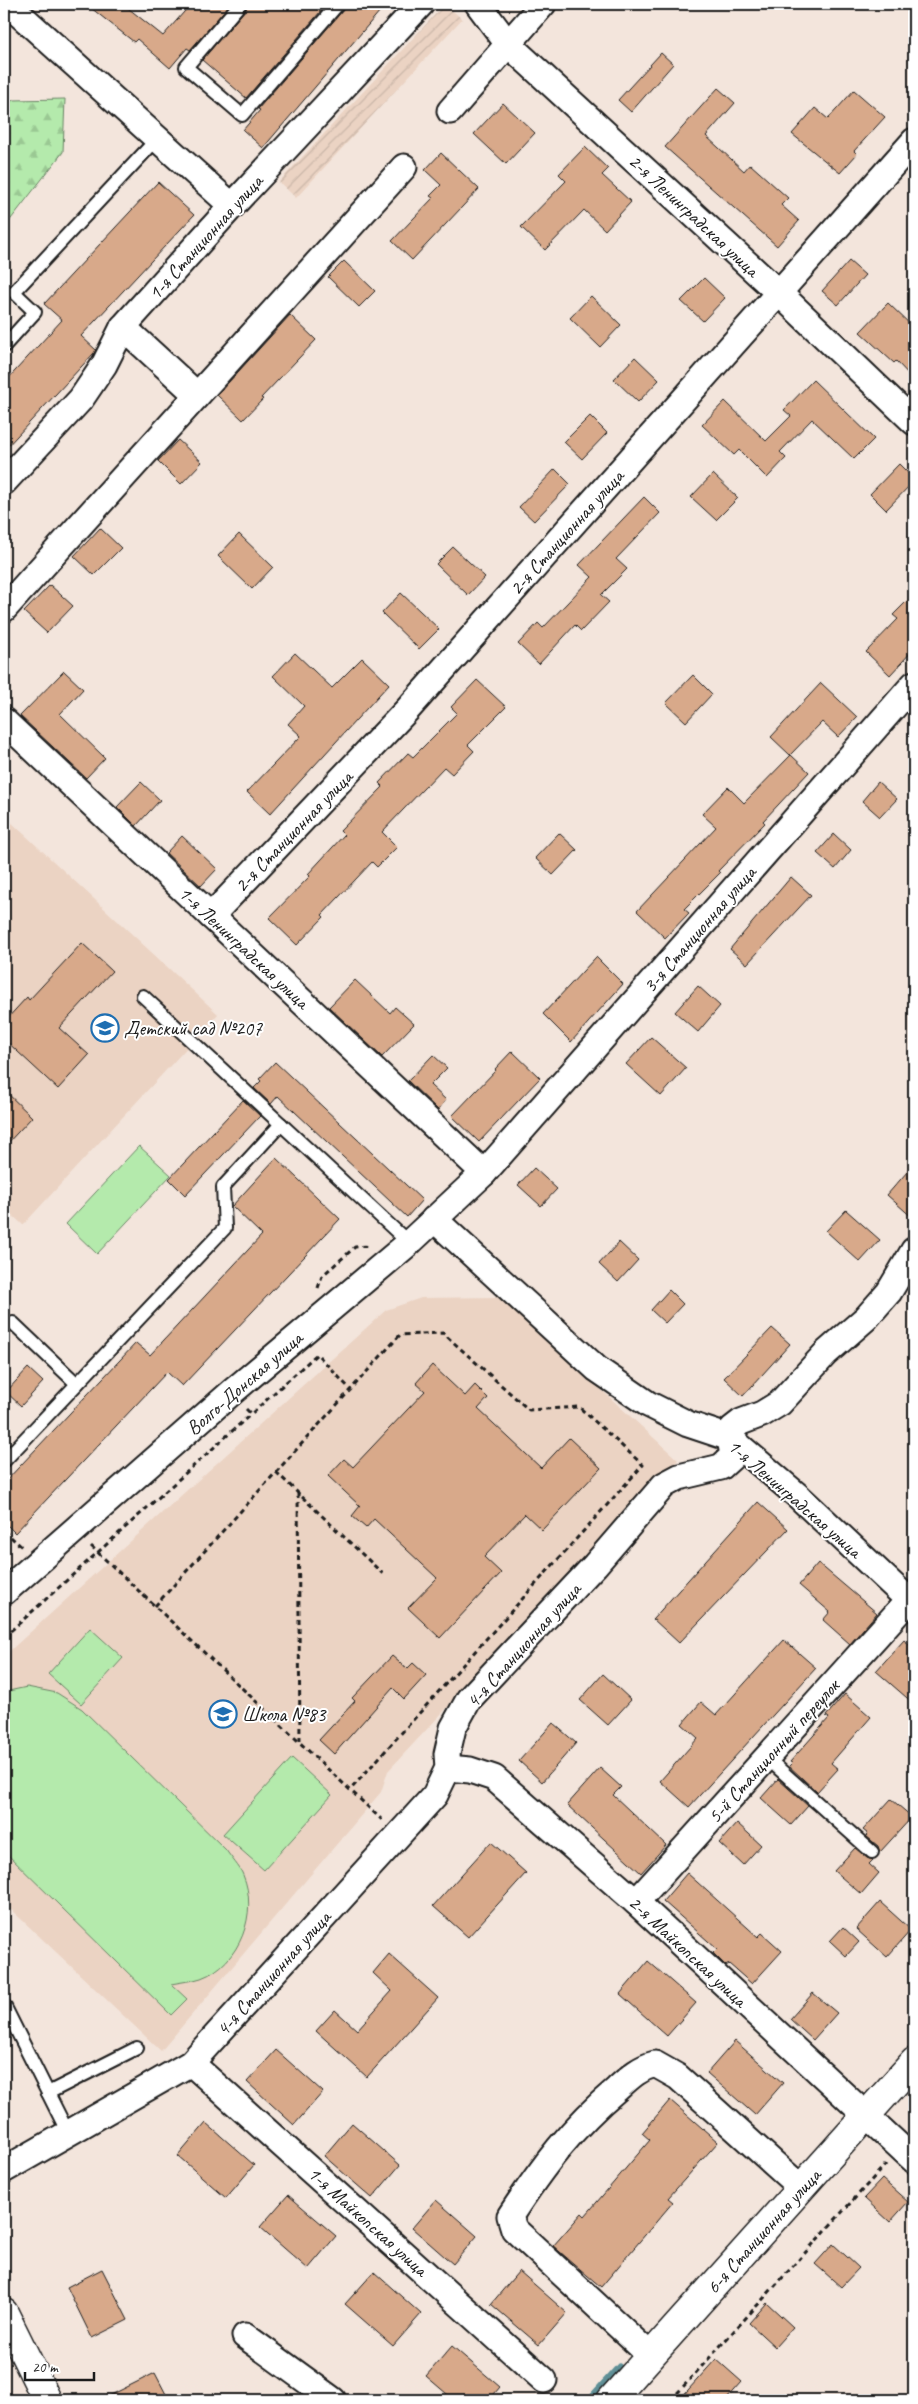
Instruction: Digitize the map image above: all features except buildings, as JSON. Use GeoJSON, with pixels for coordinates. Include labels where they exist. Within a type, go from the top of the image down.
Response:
{"type":"FeatureCollection","features":[{"type":"Feature","properties":{"kind":"main road","name":"6-я Станционная улица"},"geometry":{"type":"LineString","coordinates":[[611,2400],[914,2062]]}},
{"type":"Feature","properties":{"kind":"main road"},"geometry":{"type":"LineString","coordinates":[[4,2313],[11,2346],[47,2400]]}},
{"type":"Feature","properties":{"kind":"street"},"geometry":{"type":"LineString","coordinates":[[8,4],[156,140],[232,206]]}},
{"type":"Feature","properties":{"kind":"street","name":"1-я Станционная улица"},"geometry":{"type":"LineString","coordinates":[[4,482],[81,399],[104,365],[123,328],[232,206],[421,4]]}},
{"type":"Feature","properties":{"kind":"street","name":"2-я Ленинградская улица"},"geometry":{"type":"LineString","coordinates":[[478,4],[508,44],[779,293],[914,422]]}},
{"type":"Feature","properties":{"kind":"street"},"geometry":{"type":"LineString","coordinates":[[450,111],[543,4]]}},
{"type":"Feature","properties":{"kind":"street","name":"2-я Станционная улица"},"geometry":{"type":"LineString","coordinates":[[211,916],[408,709],[914,141]]}},
{"type":"Feature","properties":{"kind":"street"},"geometry":{"type":"LineString","coordinates":[[4,609],[404,167]]}},
{"type":"Feature","properties":{"kind":"street"},"geometry":{"type":"LineString","coordinates":[[123,328],[197,395]]}},
{"type":"Feature","properties":{"kind":"street","name":"3-я Станционная улица"},"geometry":{"type":"LineString","coordinates":[[484,1173],[914,684]]}},
{"type":"Feature","properties":{"kind":"street","name":"1-я Ленинградская улица"},"geometry":{"type":"LineString","coordinates":[[4,721],[484,1173]]}},
{"type":"Feature","properties":{"kind":"street","name":"Волго-Донская улица"},"geometry":{"type":"LineString","coordinates":[[4,1592],[232,1392],[409,1243],[484,1173]]}},
{"type":"Feature","properties":{"kind":"street","name":"1-я Ленинградская улица"},"geometry":{"type":"LineString","coordinates":[[434,1220],[596,1369],[648,1404],[688,1424],[730,1438],[798,1496],[912,1602]]}},
{"type":"Feature","properties":{"kind":"street"},"geometry":{"type":"LineString","coordinates":[[730,1438],[732,1429],[741,1422],[762,1414],[780,1403],[826,1353],[866,1318],[889,1292],[914,1250]]}},
{"type":"Feature","properties":{"kind":"street","name":"4-я Станционная улица"},"geometry":{"type":"LineString","coordinates":[[4,2170],[191,2063],[435,1795],[448,1768],[447,1754],[453,1728],[469,1699],[595,1565],[664,1485],[679,1477],[721,1468],[733,1456],[730,1438]]}},
{"type":"Feature","properties":{"kind":"street","name":"5-й Станционный переулок"},"geometry":{"type":"LineString","coordinates":[[636,1902],[912,1602]]}},
{"type":"Feature","properties":{"kind":"street","name":"2-я Майкопская улица"},"geometry":{"type":"LineString","coordinates":[[448,1768],[470,1770],[494,1778],[636,1902],[914,2160]]}},
{"type":"Feature","properties":{"kind":"street","name":"1-я Майкопская улица"},"geometry":{"type":"LineString","coordinates":[[191,2063],[544,2380]]}},
{"type":"Feature","properties":{"kind":"street"},"geometry":{"type":"LineString","coordinates":[[650,2356],[514,2229],[510,2216],[539,2172],[587,2114],[643,2067],[655,2064],[678,2077],[801,2188]]}},
{"type":"Feature","properties":{"kind":"street"},"geometry":{"type":"LineString","coordinates":[[245,2336],[333,2400]]}},
{"type":"Feature","properties":{"kind":"lane"},"geometry":{"type":"LineString","coordinates":[[240,4],[186,67],[242,115],[338,4]]}},
{"type":"Feature","properties":{"kind":"lane"},"geometry":{"type":"LineString","coordinates":[[4,346],[36,312],[14,292],[156,140]]}},
{"type":"Feature","properties":{"kind":"lane"},"geometry":{"type":"LineString","coordinates":[[143,996],[409,1243]]}},
{"type":"Feature","properties":{"kind":"lane"},"geometry":{"type":"LineString","coordinates":[[4,1461],[225,1228],[223,1187],[281,1124]]}},
{"type":"Feature","properties":{"kind":"lane"},"geometry":{"type":"LineString","coordinates":[[13,1323],[77,1384]]}},
{"type":"Feature","properties":{"kind":"lane"},"geometry":{"type":"LineString","coordinates":[[767,1758],[872,1852]]}},
{"type":"Feature","properties":{"kind":"lane"},"geometry":{"type":"LineString","coordinates":[[4,2005],[68,2133]]}},
{"type":"Feature","properties":{"kind":"lane"},"geometry":{"type":"LineString","coordinates":[[48,2093],[137,2048]]}},
{"type":"Feature","properties":{"kind":"path"},"geometry":{"type":"LineString","coordinates":[[155,1606],[400,1335],[443,1332],[529,1410],[579,1407],[643,1465],[350,1790]]}},
{"type":"Feature","properties":{"kind":"path"},"geometry":{"type":"LineString","coordinates":[[4,1637],[317,1354],[351,1390]]}},
{"type":"Feature","properties":{"kind":"path"},"geometry":{"type":"LineString","coordinates":[[232,1392],[251,1414]]}},
{"type":"Feature","properties":{"kind":"path"},"geometry":{"type":"LineString","coordinates":[[276,1472],[383,1574]]}},
{"type":"Feature","properties":{"kind":"path"},"geometry":{"type":"LineString","coordinates":[[298,1493],[300,1742]]}},
{"type":"Feature","properties":{"kind":"path"},"geometry":{"type":"LineString","coordinates":[[75,1530],[399,1836]]}},
{"type":"Feature","properties":{"kind":"path"},"geometry":{"type":"LineString","coordinates":[[671,2400],[888,2161]]}},
{"type":"Feature","properties":{"kind":"shaded area"},"geometry":{"type":"Polygon","coordinates":[[[445,4],[462,19],[296,198],[279,182],[445,4]]]}},
{"type":"Feature","properties":{"kind":"shaded area","name":"Детский сад №207"},"geometry":{"type":"Polygon","coordinates":[[[11,822],[218,1014],[23,1225],[11,1214],[4,1222],[4,830],[11,822]]]}},
{"type":"Feature","properties":{"kind":"shaded area","name":"Школа №83"},"geometry":{"type":"Polygon","coordinates":[[[500,1297],[678,1460],[388,1771],[381,1792],[161,2051],[4,1903],[4,1656],[386,1310],[421,1298],[500,1297]]]}},
{"type":"Feature","properties":{"kind":"green space"},"geometry":{"type":"Polygon","coordinates":[[[65,99],[63,152],[4,228],[4,109],[13,100],[65,99]]]}},
{"type":"Feature","properties":{"kind":"green space"},"geometry":{"type":"Polygon","coordinates":[[[139,1146],[171,1175],[97,1254],[66,1224],[139,1146]]]}},
{"type":"Feature","properties":{"kind":"green space"},"geometry":{"type":"Polygon","coordinates":[[[90,1628],[123,1658],[81,1704],[48,1674],[90,1628]]]}},
{"type":"Feature","properties":{"kind":"green space"},"geometry":{"type":"Polygon","coordinates":[[[27,1687],[57,1693],[82,1709],[226,1850],[243,1875],[249,1905],[243,1935],[236,1949],[215,1971],[198,1979],[171,1984],[187,1999],[171,2015],[4,1851],[4,1692],[27,1687]]]}},
{"type":"Feature","properties":{"kind":"green space"},"geometry":{"type":"Polygon","coordinates":[[[292,1758],[332,1795],[264,1870],[223,1834],[292,1758]]]}},
{"type":"Feature","properties":{"kind":"waterway"},"geometry":{"type":"LineString","coordinates":[[589,2400],[619,2367]]}},
{"type":"Feature","properties":{"kind":"place","name":"Детский сад №207"},"geometry":{"type":"Point","coordinates":[105,1028]}},
{"type":"Feature","properties":{"kind":"place","name":"Школа №83"},"geometry":{"type":"Point","coordinates":[223,1714]}}]}
